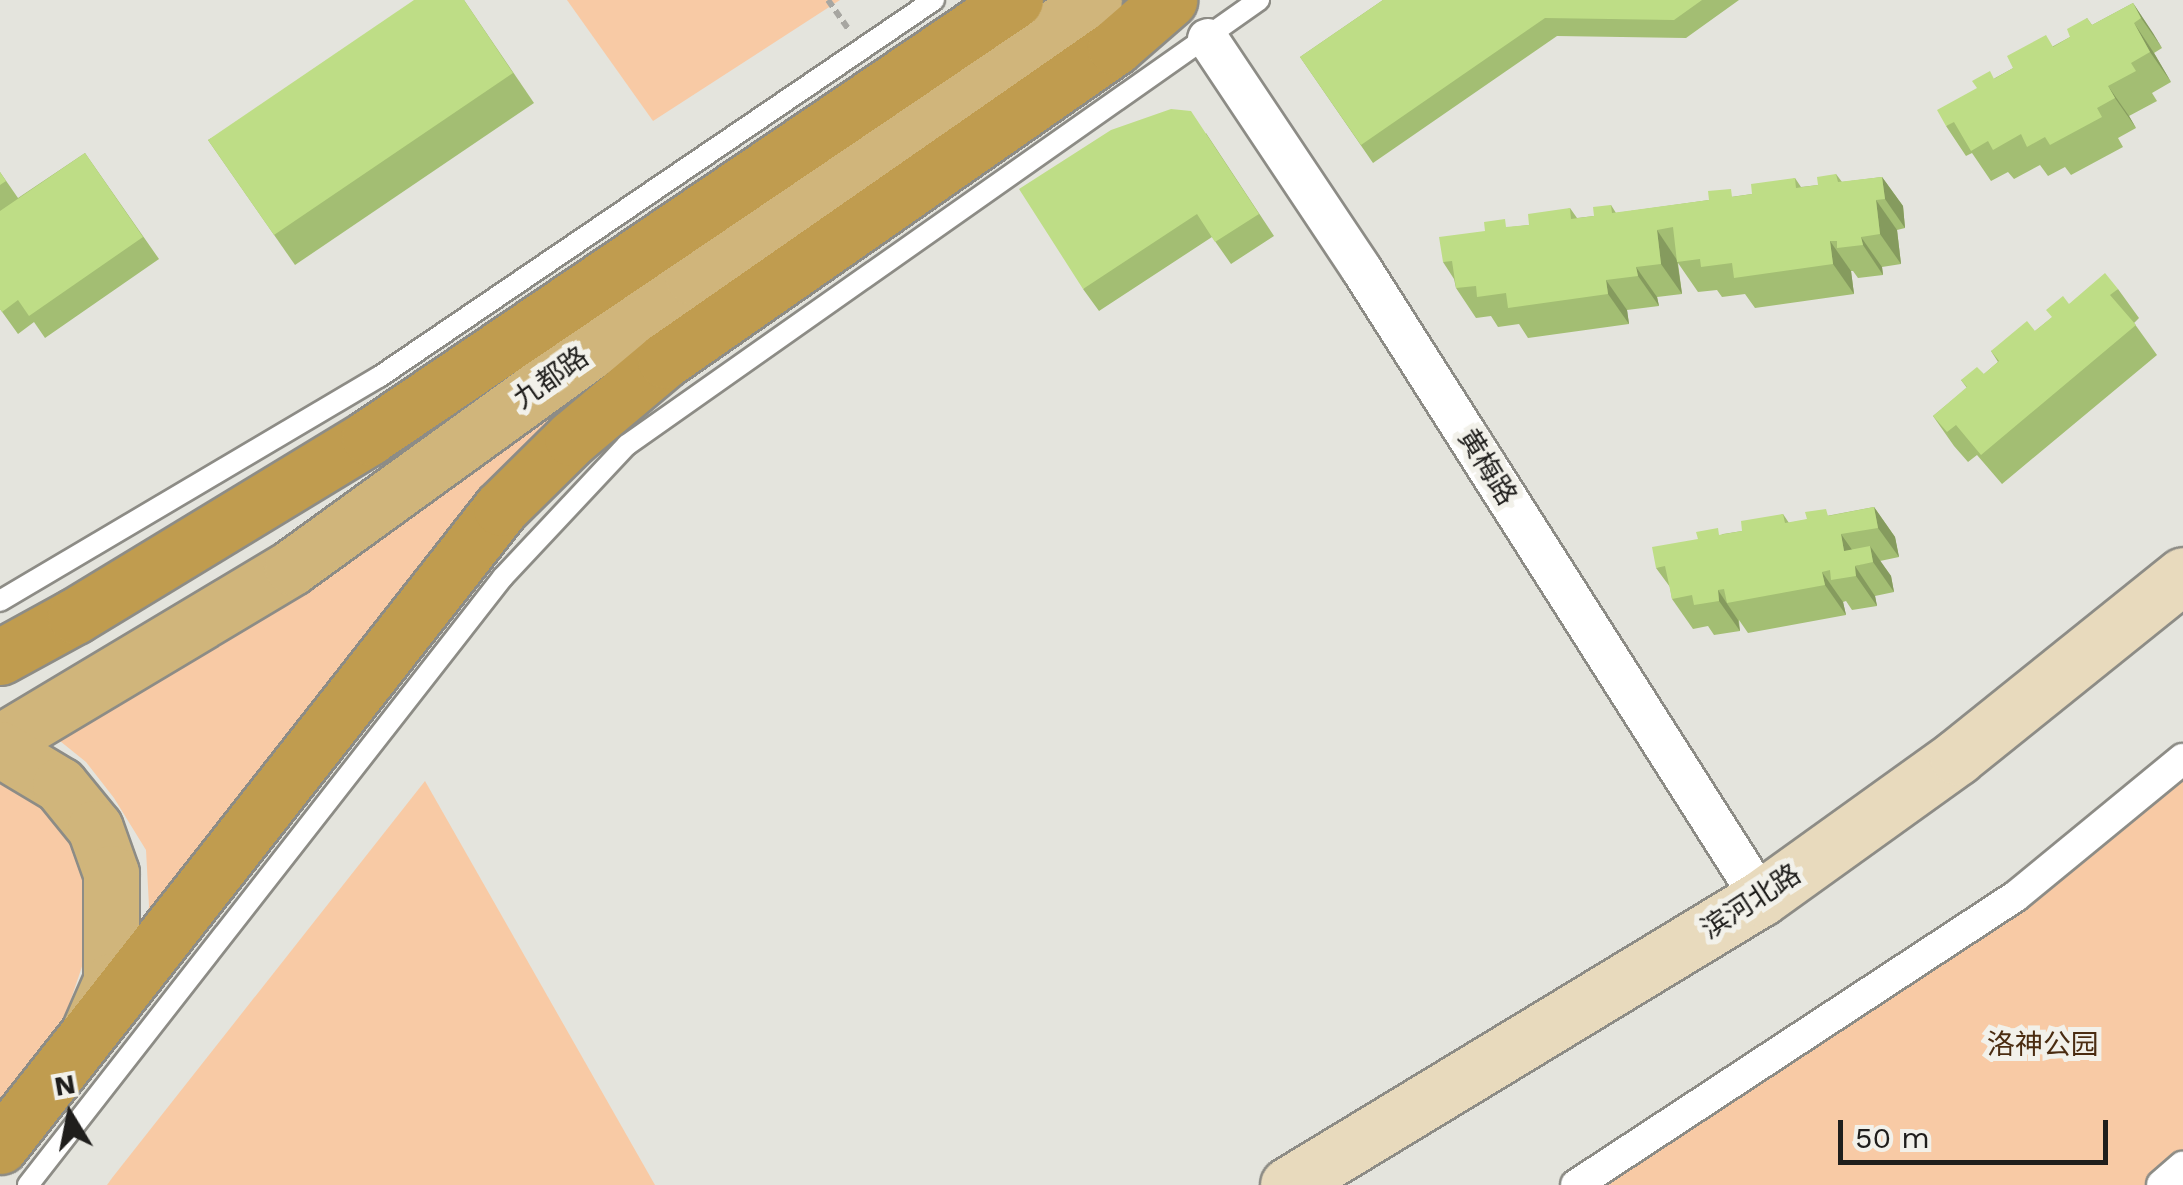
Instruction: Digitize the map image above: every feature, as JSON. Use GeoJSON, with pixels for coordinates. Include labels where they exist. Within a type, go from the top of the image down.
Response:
{"type":"FeatureCollection","features":[{"type":"Feature","properties":{"kind":"highway","name":"九都路"},"geometry":{"type":"LineString","coordinates":[[0,657],[76,616],[368,437],[1015,0]]}},
{"type":"Feature","properties":{"kind":"highway"},"geometry":{"type":"LineString","coordinates":[[0,1146],[501,508],[572,438],[665,360],[1105,24],[1170,0]]}},
{"type":"Feature","properties":{"kind":"main road","name":"九都路"},"geometry":{"type":"LineString","coordinates":[[0,746],[292,567],[677,288],[1105,24]]}},
{"type":"Feature","properties":{"kind":"main road","name":"滨河北路"},"geometry":{"type":"LineString","coordinates":[[1288,1185],[1761,898],[1957,757],[2183,575]]}},
{"type":"Feature","properties":{"kind":"main road"},"geometry":{"type":"LineString","coordinates":[[0,746],[60,785],[95,828],[110,874],[114,925],[111,982],[86,1036]]}},
{"type":"Feature","properties":{"kind":"street","name":"黄梅路"},"geometry":{"type":"LineString","coordinates":[[1208,40],[1362,270],[1761,898]]}},
{"type":"Feature","properties":{"kind":"street"},"geometry":{"type":"LineString","coordinates":[[1576,1185],[2016,896],[2183,759]]}},
{"type":"Feature","properties":{"kind":"street"},"geometry":{"type":"LineString","coordinates":[[2162,1185],[2183,1168]]}},
{"type":"Feature","properties":{"kind":"lane"},"geometry":{"type":"LineString","coordinates":[[0,601],[379,377],[934,0]]}},
{"type":"Feature","properties":{"kind":"lane"},"geometry":{"type":"LineString","coordinates":[[28,1185],[503,577],[627,445],[1057,139],[1208,40],[1260,0]]}},
{"type":"Feature","properties":{"kind":"green space"},"geometry":{"type":"Polygon","coordinates":[[[567,0],[840,0],[653,121],[567,0]]]}},
{"type":"Feature","properties":{"kind":"green space"},"geometry":{"type":"Polygon","coordinates":[[[584,394],[142,941],[149,906],[146,850],[86,762],[55,737],[328,568],[584,394]]]}},
{"type":"Feature","properties":{"kind":"green space","name":"洛神公园"},"geometry":{"type":"Polygon","coordinates":[[[2183,759],[2183,1167],[2162,1185],[1576,1185],[2016,896],[2183,759]]]}},
{"type":"Feature","properties":{"kind":"green space"},"geometry":{"type":"Polygon","coordinates":[[[0,769],[56,815],[84,866],[96,925],[66,1014],[0,1099],[0,769]]]}},
{"type":"Feature","properties":{"kind":"green space"},"geometry":{"type":"Polygon","coordinates":[[[425,781],[655,1185],[107,1185],[112,1178],[425,781]]]}},
{"type":"Feature","properties":{"kind":"building"},"geometry":{"type":"Polygon","coordinates":[[[414,0],[464,0],[513,73],[274,235],[208,140],[414,0]]]}},
{"type":"Feature","properties":{"kind":"building"},"geometry":{"type":"Polygon","coordinates":[[[1383,0],[1702,0],[1674,20],[1545,18],[1361,145],[1300,57],[1383,0]]]}},
{"type":"Feature","properties":{"kind":"building"},"geometry":{"type":"Polygon","coordinates":[[[2133,3],[2141,18],[2134,23],[2150,52],[2131,63],[2136,71],[2108,86],[2115,98],[2097,108],[2102,117],[2050,145],[2045,137],[2027,147],[2021,134],[1993,150],[1988,141],[1971,151],[1954,122],[1946,126],[1937,110],[1977,88],[1972,81],[1990,71],[1994,79],[2013,68],[2007,56],[2046,35],[2053,47],[2070,37],[2067,29],[2087,18],[2092,25],[2133,3]]]}},
{"type":"Feature","properties":{"kind":"building"},"geometry":{"type":"Polygon","coordinates":[[[1171,109],[1191,111],[1259,214],[1215,242],[1197,214],[1083,289],[1019,189],[1111,130],[1171,109]]]}},
{"type":"Feature","properties":{"kind":"building"},"geometry":{"type":"Polygon","coordinates":[[[85,153],[143,237],[29,316],[18,300],[2,312],[0,211],[85,153]]]}},
{"type":"Feature","properties":{"kind":"building"},"geometry":{"type":"Polygon","coordinates":[[[1836,174],[1838,182],[1882,177],[1885,199],[1876,200],[1880,234],[1861,237],[1863,245],[1837,248],[1837,241],[1830,241],[1833,264],[1734,278],[1732,263],[1701,267],[1700,259],[1677,262],[1673,227],[1657,230],[1661,264],[1636,267],[1638,276],[1606,280],[1608,294],[1508,308],[1506,293],[1477,297],[1476,286],[1456,288],[1452,261],[1443,262],[1439,237],[1485,231],[1484,222],[1505,219],[1506,227],[1529,225],[1528,214],[1570,208],[1571,219],[1594,216],[1593,207],[1611,205],[1612,213],[1709,200],[1708,191],[1731,189],[1732,197],[1752,194],[1751,184],[1795,178],[1796,188],[1818,185],[1817,177],[1836,174]]]}},
{"type":"Feature","properties":{"kind":"building"},"geometry":{"type":"Polygon","coordinates":[[[2105,273],[2118,289],[2110,295],[2136,325],[1981,455],[1956,425],[1947,432],[1933,416],[1967,387],[1961,380],[1977,367],[1984,374],[1999,361],[1991,351],[2027,321],[2035,331],[2052,317],[2046,310],[2063,296],[2069,304],[2105,273]]]}},
{"type":"Feature","properties":{"kind":"building"},"geometry":{"type":"Polygon","coordinates":[[[1874,507],[1878,528],[1841,534],[1844,551],[1870,546],[1873,562],[1855,566],[1856,576],[1831,580],[1830,570],[1822,572],[1825,585],[1727,603],[1724,589],[1718,590],[1719,601],[1694,605],[1692,595],[1672,599],[1665,566],[1656,568],[1652,547],[1698,539],[1696,532],[1718,528],[1719,535],[1742,531],[1741,521],[1783,514],[1785,523],[1807,519],[1805,512],[1826,509],[1828,516],[1874,507]]]}}]}
